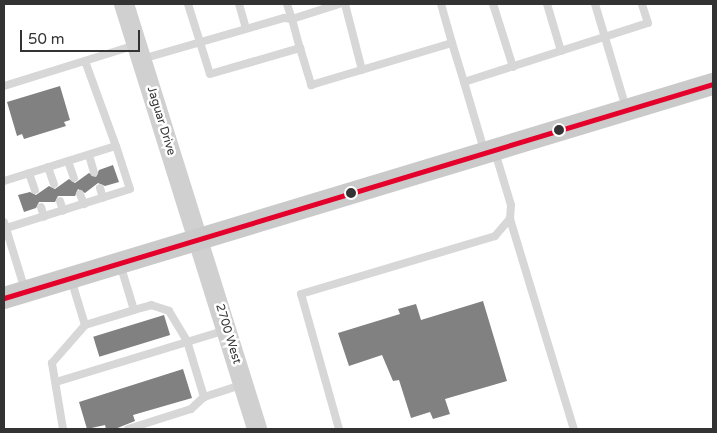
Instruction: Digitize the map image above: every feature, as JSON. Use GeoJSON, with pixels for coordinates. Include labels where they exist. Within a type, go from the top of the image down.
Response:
{"type":"FeatureCollection","features":[{"type":"Feature","properties":{"kind":"main road","name":"Jaguar Drive"},"geometry":{"type":"LineString","coordinates":[[124,4],[198,239]]}},
{"type":"Feature","properties":{"kind":"main road"},"geometry":{"type":"LineString","coordinates":[[4,298],[713,84]]}},
{"type":"Feature","properties":{"kind":"main road","name":"2700 West"},"geometry":{"type":"LineString","coordinates":[[198,239],[257,429]]}},
{"type":"Feature","properties":{"kind":"lane"},"geometry":{"type":"LineString","coordinates":[[188,4],[210,74],[300,48]]}},
{"type":"Feature","properties":{"kind":"lane"},"geometry":{"type":"LineString","coordinates":[[239,4],[246,28]]}},
{"type":"Feature","properties":{"kind":"lane"},"geometry":{"type":"LineString","coordinates":[[287,4],[311,85],[452,43]]}},
{"type":"Feature","properties":{"kind":"lane"},"geometry":{"type":"LineString","coordinates":[[4,86],[86,61],[199,41],[246,28],[292,20],[339,4]]}},
{"type":"Feature","properties":{"kind":"lane"},"geometry":{"type":"LineString","coordinates":[[345,4],[362,70]]}},
{"type":"Feature","properties":{"kind":"lane"},"geometry":{"type":"LineString","coordinates":[[441,4],[464,82],[489,151],[510,199],[510,219],[574,429]]}},
{"type":"Feature","properties":{"kind":"lane"},"geometry":{"type":"LineString","coordinates":[[493,4],[513,66]]}},
{"type":"Feature","properties":{"kind":"lane"},"geometry":{"type":"LineString","coordinates":[[547,4],[561,51]]}},
{"type":"Feature","properties":{"kind":"lane"},"geometry":{"type":"LineString","coordinates":[[595,4],[627,110]]}},
{"type":"Feature","properties":{"kind":"lane"},"geometry":{"type":"LineString","coordinates":[[464,82],[648,23],[642,4]]}},
{"type":"Feature","properties":{"kind":"lane"},"geometry":{"type":"LineString","coordinates":[[26,292],[5,225],[63,211],[130,189],[86,61]]}},
{"type":"Feature","properties":{"kind":"lane"},"geometry":{"type":"LineString","coordinates":[[4,181],[116,146]]}},
{"type":"Feature","properties":{"kind":"lane"},"geometry":{"type":"LineString","coordinates":[[89,155],[94,172]]}},
{"type":"Feature","properties":{"kind":"lane"},"geometry":{"type":"LineString","coordinates":[[68,161],[74,178]]}},
{"type":"Feature","properties":{"kind":"lane"},"geometry":{"type":"LineString","coordinates":[[48,167],[54,184]]}},
{"type":"Feature","properties":{"kind":"lane"},"geometry":{"type":"LineString","coordinates":[[29,173],[35,190]]}},
{"type":"Feature","properties":{"kind":"lane"},"geometry":{"type":"LineString","coordinates":[[100,188],[103,198]]}},
{"type":"Feature","properties":{"kind":"lane"},"geometry":{"type":"LineString","coordinates":[[80,194],[84,204]]}},
{"type":"Feature","properties":{"kind":"lane"},"geometry":{"type":"LineString","coordinates":[[60,201],[63,211]]}},
{"type":"Feature","properties":{"kind":"lane"},"geometry":{"type":"LineString","coordinates":[[41,207],[44,216]]}},
{"type":"Feature","properties":{"kind":"lane"},"geometry":{"type":"LineString","coordinates":[[339,429],[301,294],[489,238],[510,219]]}},
{"type":"Feature","properties":{"kind":"lane"},"geometry":{"type":"LineString","coordinates":[[120,263],[134,310]]}},
{"type":"Feature","properties":{"kind":"lane"},"geometry":{"type":"LineString","coordinates":[[70,278],[85,325]]}},
{"type":"Feature","properties":{"kind":"lane"},"geometry":{"type":"LineString","coordinates":[[63,429],[52,363],[85,325],[151,305],[169,311],[187,341],[204,397]]}},
{"type":"Feature","properties":{"kind":"lane"},"geometry":{"type":"LineString","coordinates":[[56,382],[226,329]]}},
{"type":"Feature","properties":{"kind":"lane"},"geometry":{"type":"LineString","coordinates":[[128,429],[191,409],[204,397],[243,384]]}},
{"type":"Feature","properties":{"kind":"building"},"geometry":{"type":"Polygon","coordinates":[[[60,86],[70,120],[64,122],[66,126],[24,139],[22,134],[17,136],[7,102],[60,86]]]}},
{"type":"Feature","properties":{"kind":"building"},"geometry":{"type":"Polygon","coordinates":[[[113,165],[119,182],[105,186],[98,183],[85,193],[78,189],[75,196],[58,196],[55,202],[39,202],[36,208],[24,212],[18,195],[30,192],[36,195],[49,186],[55,189],[69,179],[75,183],[89,173],[96,177],[99,170],[113,165]]]}},
{"type":"Feature","properties":{"kind":"building"},"geometry":{"type":"Polygon","coordinates":[[[483,301],[507,381],[445,399],[450,414],[433,419],[430,412],[411,418],[399,380],[393,381],[382,355],[349,366],[338,333],[400,314],[398,309],[416,304],[421,320],[483,301]]]}},
{"type":"Feature","properties":{"kind":"building"},"geometry":{"type":"Polygon","coordinates":[[[164,315],[170,335],[99,357],[93,337],[164,315]]]}},
{"type":"Feature","properties":{"kind":"building"},"geometry":{"type":"Polygon","coordinates":[[[183,369],[192,398],[133,415],[135,421],[115,429],[106,429],[105,425],[87,429],[79,402],[183,369]]]}},
{"type":"Feature","properties":{"kind":"transit line"},"geometry":{"type":"LineString","coordinates":[[4,298],[713,84]]}}]}
